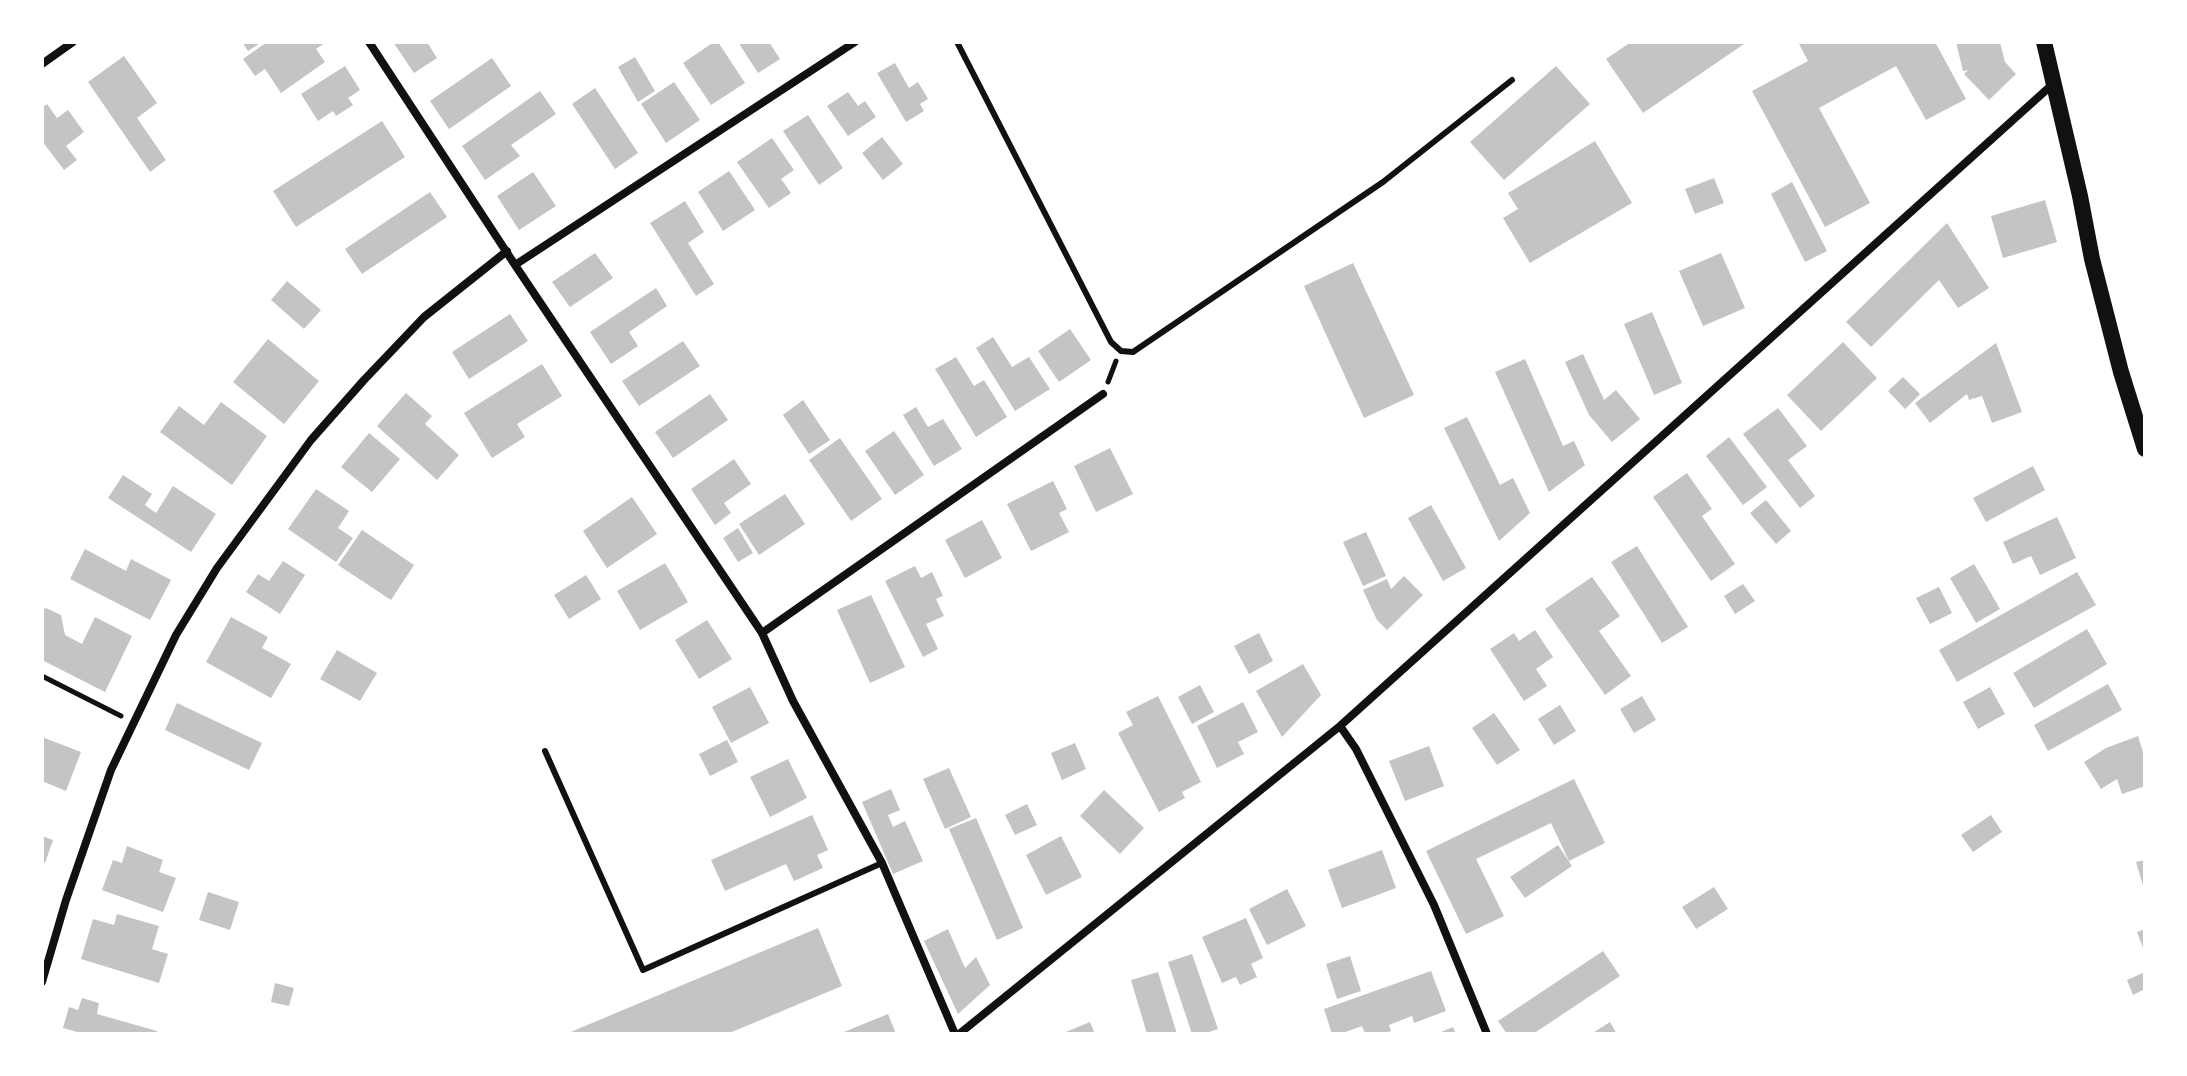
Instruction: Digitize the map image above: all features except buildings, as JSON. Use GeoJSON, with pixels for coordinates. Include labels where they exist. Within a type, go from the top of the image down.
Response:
{"type":"FeatureCollection","features":[{"type":"Feature","properties":{"kind":"main road"},"geometry":{"type":"LineString","coordinates":[[2044,42],[2092,259],[2121,372],[2145,449]]}},
{"type":"Feature","properties":{"kind":"street"},"geometry":{"type":"LineString","coordinates":[[42,64],[73,42]]}},
{"type":"Feature","properties":{"kind":"street"},"geometry":{"type":"LineString","coordinates":[[369,42],[762,633],[793,701],[882,863],[957,1034],[1340,726],[2054,83]]}},
{"type":"Feature","properties":{"kind":"street"},"geometry":{"type":"LineString","coordinates":[[515,265],[855,42]]}},
{"type":"Feature","properties":{"kind":"street"},"geometry":{"type":"LineString","coordinates":[[42,982],[89,829],[111,770],[176,635],[217,568],[311,440],[364,380],[424,317],[507,251]]}},
{"type":"Feature","properties":{"kind":"street"},"geometry":{"type":"LineString","coordinates":[[762,633],[1103,394]]}},
{"type":"Feature","properties":{"kind":"street"},"geometry":{"type":"LineString","coordinates":[[1340,726],[1356,749],[1434,905],[1487,1034]]}},
{"type":"Feature","properties":{"kind":"lane"},"geometry":{"type":"LineString","coordinates":[[957,42],[1111,342],[1121,351],[1133,352],[1383,182],[1512,80]]}},
{"type":"Feature","properties":{"kind":"lane"},"geometry":{"type":"LineString","coordinates":[[545,751],[643,970],[882,863]]}},
{"type":"Feature","properties":{"kind":"path"},"geometry":{"type":"LineString","coordinates":[[1103,394],[1121,351]]}},
{"type":"Feature","properties":{"kind":"path"},"geometry":{"type":"LineString","coordinates":[[42,676],[133,722]]}}]}
